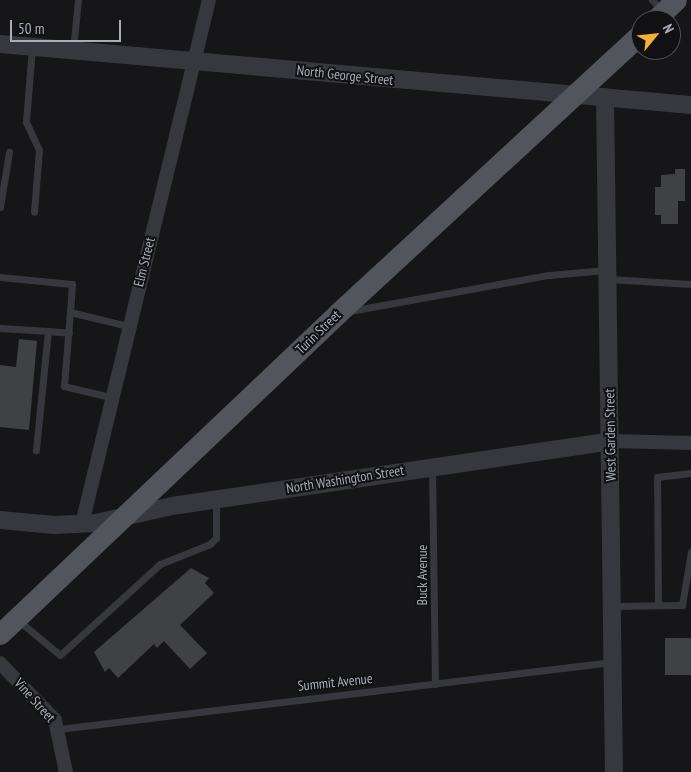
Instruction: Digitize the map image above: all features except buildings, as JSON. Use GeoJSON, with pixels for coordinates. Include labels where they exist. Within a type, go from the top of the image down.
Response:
{"type":"FeatureCollection","features":[{"type":"Feature","properties":{"kind":"main road","name":"Turin Street"},"geometry":{"type":"LineString","coordinates":[[0,634],[128,515],[338,313],[631,43]]}},
{"type":"Feature","properties":{"kind":"street","name":"Elm Street"},"geometry":{"type":"LineString","coordinates":[[82,524],[110,397],[209,0]]}},
{"type":"Feature","properties":{"kind":"street","name":"North George Street"},"geometry":{"type":"LineString","coordinates":[[0,44],[691,105]]}},
{"type":"Feature","properties":{"kind":"street","name":"West Garden Street"},"geometry":{"type":"LineString","coordinates":[[605,97],[609,274],[614,772]]}},
{"type":"Feature","properties":{"kind":"street","name":"North Washington Street"},"geometry":{"type":"LineString","coordinates":[[0,520],[82,524],[216,500],[431,466],[610,441],[691,443]]}},
{"type":"Feature","properties":{"kind":"street","name":"Vine Street"},"geometry":{"type":"LineString","coordinates":[[0,663],[59,728],[66,772]]}},
{"type":"Feature","properties":{"kind":"lane"},"geometry":{"type":"LineString","coordinates":[[72,50],[78,0]]}},
{"type":"Feature","properties":{"kind":"lane"},"geometry":{"type":"LineString","coordinates":[[32,47],[26,122],[39,150],[34,212]]}},
{"type":"Feature","properties":{"kind":"lane"},"geometry":{"type":"LineString","coordinates":[[0,207],[9,152]]}},
{"type":"Feature","properties":{"kind":"lane"},"geometry":{"type":"LineString","coordinates":[[338,313],[549,275],[609,274],[691,284]]}},
{"type":"Feature","properties":{"kind":"lane"},"geometry":{"type":"LineString","coordinates":[[0,277],[72,284],[64,386],[110,397]]}},
{"type":"Feature","properties":{"kind":"lane"},"geometry":{"type":"LineString","coordinates":[[70,312],[128,326]]}},
{"type":"Feature","properties":{"kind":"lane"},"geometry":{"type":"LineString","coordinates":[[0,328],[69,333]]}},
{"type":"Feature","properties":{"kind":"lane"},"geometry":{"type":"LineString","coordinates":[[36,450],[48,331]]}},
{"type":"Feature","properties":{"kind":"lane","name":"Buck Avenue"},"geometry":{"type":"LineString","coordinates":[[431,466],[435,684]]}},
{"type":"Feature","properties":{"kind":"lane"},"geometry":{"type":"LineString","coordinates":[[658,605],[657,477],[691,473]]}},
{"type":"Feature","properties":{"kind":"lane"},"geometry":{"type":"LineString","coordinates":[[17,619],[60,655],[160,564],[210,544],[216,538],[216,500]]}},
{"type":"Feature","properties":{"kind":"lane"},"geometry":{"type":"LineString","coordinates":[[612,606],[658,605],[686,601],[686,560],[691,552]]}},
{"type":"Feature","properties":{"kind":"lane","name":"Summit Avenue"},"geometry":{"type":"LineString","coordinates":[[59,728],[613,662]]}}]}
